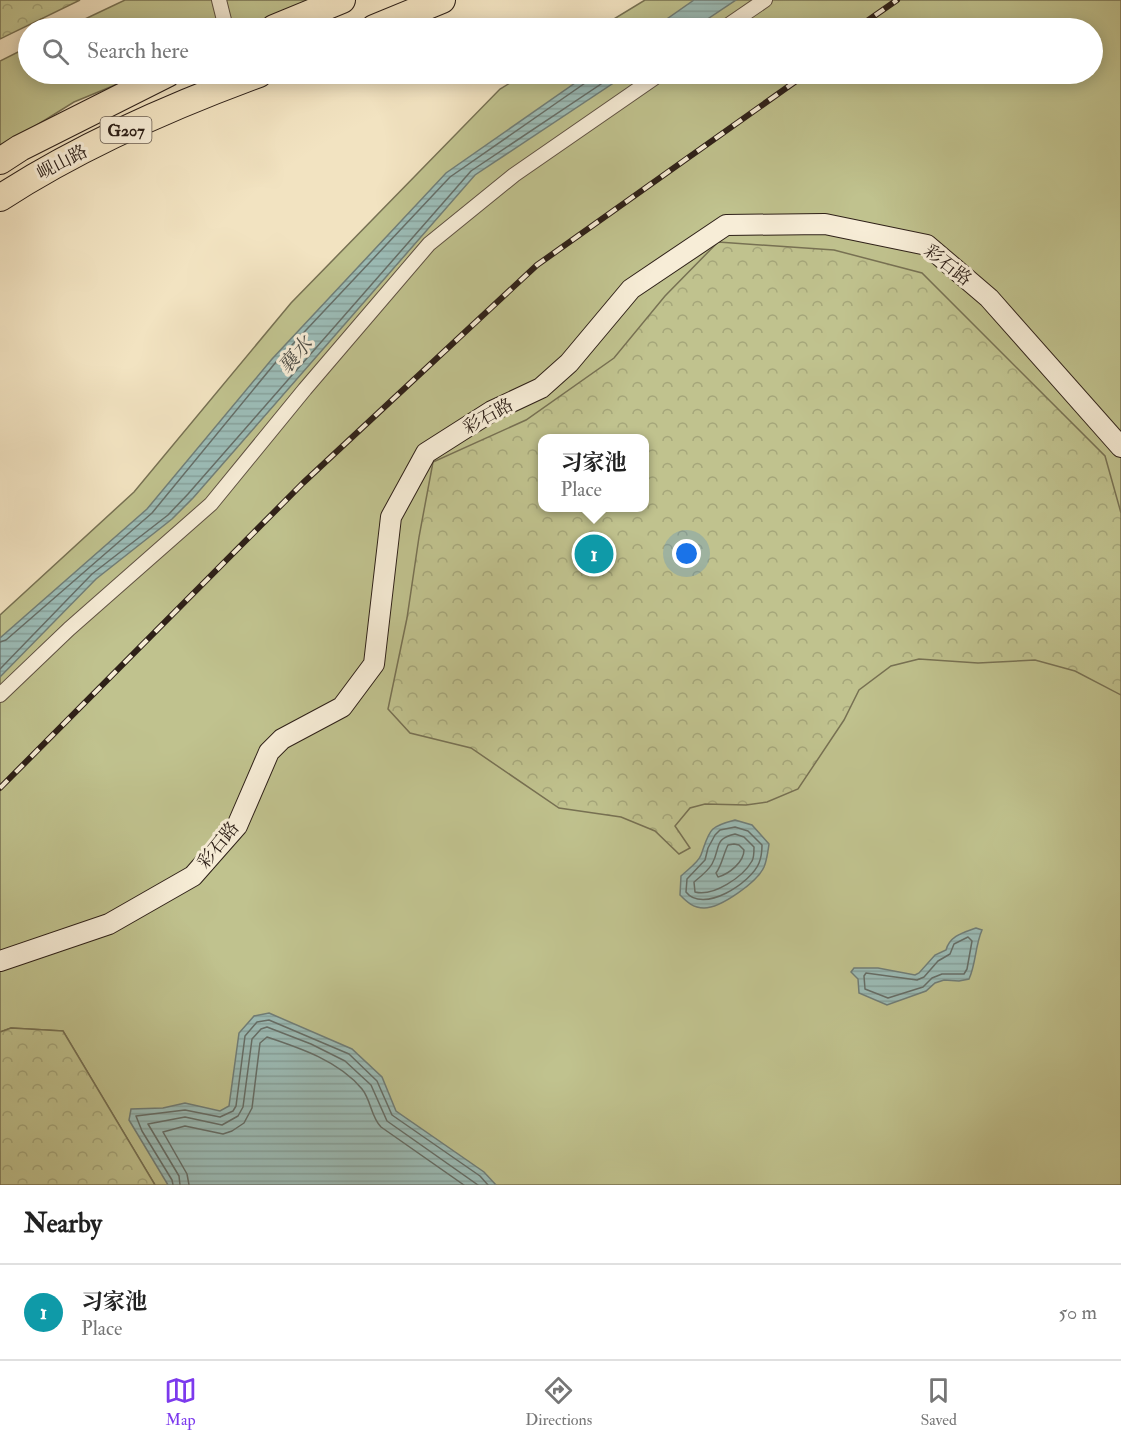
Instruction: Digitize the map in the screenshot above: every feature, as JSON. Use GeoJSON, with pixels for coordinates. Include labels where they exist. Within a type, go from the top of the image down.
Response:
{"type":"FeatureCollection","features":[{"type":"Feature","properties":{"kind":"highway"},"geometry":{"type":"LineString","coordinates":[[298,18],[342,0]]}},
{"type":"Feature","properties":{"kind":"highway"},"geometry":{"type":"LineString","coordinates":[[398,18],[442,0]]}},
{"type":"Feature","properties":{"kind":"highway","name":"岘山路"},"geometry":{"type":"LineString","coordinates":[[0,161],[20,148],[147,84]]}},
{"type":"Feature","properties":{"kind":"highway","name":"岘山路"},"geometry":{"type":"LineString","coordinates":[[0,198],[42,171],[178,105],[233,84]]}},
{"type":"Feature","properties":{"kind":"street"},"geometry":{"type":"LineString","coordinates":[[219,0],[224,18]]}},
{"type":"Feature","properties":{"kind":"street"},"geometry":{"type":"LineString","coordinates":[[739,18],[765,0]]}},
{"type":"Feature","properties":{"kind":"street"},"geometry":{"type":"LineString","coordinates":[[0,695],[69,629],[211,504],[305,389],[429,244],[514,175],[646,84]]}},
{"type":"Feature","properties":{"kind":"street","name":"彩石路"},"geometry":{"type":"LineString","coordinates":[[0,961],[109,924],[193,876],[237,826],[269,752],[282,739],[342,707],[374,664],[391,517],[426,453],[492,411],[541,388],[569,363],[631,289],[726,225],[825,224],[927,245],[989,298],[1121,447]]}},
{"type":"Feature","properties":{"kind":"green space"},"geometry":{"type":"Polygon","coordinates":[[[0,0],[80,0],[43,18],[18,18],[18,30],[0,39],[0,0]]]}},
{"type":"Feature","properties":{"kind":"green space"},"geometry":{"type":"Polygon","coordinates":[[[125,0],[315,0],[272,18],[87,18],[125,0]]]}},
{"type":"Feature","properties":{"kind":"green space"},"geometry":{"type":"Polygon","coordinates":[[[645,0],[1121,0],[1121,1185],[155,1185],[63,1031],[11,1028],[0,1032],[0,615],[134,492],[291,303],[500,89],[508,84],[1103,84],[1103,18],[615,18],[645,0]]]}},
{"type":"Feature","properties":{"kind":"green space"},"geometry":{"type":"Polygon","coordinates":[[[18,52],[18,84],[118,84],[74,102],[0,148],[0,61],[18,52]]]}},
{"type":"Feature","properties":{"kind":"green space"},"geometry":{"type":"Polygon","coordinates":[[[718,242],[834,250],[922,273],[1105,456],[1121,513],[1121,695],[1075,671],[1035,660],[978,663],[919,659],[891,666],[859,690],[844,720],[798,789],[767,802],[746,805],[705,804],[690,808],[675,826],[690,848],[679,854],[655,831],[621,817],[559,808],[471,748],[410,733],[388,709],[407,618],[433,462],[526,420],[614,358],[665,296],[718,242]]]}},
{"type":"Feature","properties":{"kind":"green space"},"geometry":{"type":"Polygon","coordinates":[[[11,1028],[63,1031],[155,1185],[0,1185],[0,1032],[11,1028]]]}},
{"type":"Feature","properties":{"kind":"water"},"geometry":{"type":"Polygon","coordinates":[[[694,0],[736,0],[709,18],[668,18],[694,0]]]}},
{"type":"Feature","properties":{"kind":"water","name":"襄水"},"geometry":{"type":"Polygon","coordinates":[[[574,84],[612,84],[475,175],[193,498],[172,519],[96,579],[0,677],[0,638],[147,509],[272,359],[446,173],[574,84]]]}},
{"type":"Feature","properties":{"kind":"water"},"geometry":{"type":"Polygon","coordinates":[[[735,820],[752,825],[769,844],[764,867],[754,880],[720,904],[704,908],[693,906],[680,895],[681,876],[700,858],[711,831],[735,820]]]}},
{"type":"Feature","properties":{"kind":"water"},"geometry":{"type":"Polygon","coordinates":[[[976,928],[982,930],[969,979],[944,980],[935,983],[926,991],[887,1005],[859,993],[858,979],[851,972],[854,968],[878,968],[915,975],[935,955],[946,950],[950,941],[961,933],[976,928]]]}},
{"type":"Feature","properties":{"kind":"water"},"geometry":{"type":"Polygon","coordinates":[[[269,1013],[352,1049],[382,1077],[396,1111],[484,1172],[496,1185],[168,1185],[129,1120],[131,1109],[163,1108],[185,1103],[220,1111],[229,1106],[239,1033],[254,1016],[269,1013]]]}},
{"type":"Feature","properties":{"kind":"railway"},"geometry":{"type":"LineString","coordinates":[[871,18],[897,0]]}},
{"type":"Feature","properties":{"kind":"railway"},"geometry":{"type":"LineString","coordinates":[[0,788],[303,483],[537,265],[792,84]]}},
{"type":"Feature","properties":{"kind":"place","name":"习家池"},"geometry":{"type":"Point","coordinates":[594,554]}}]}
